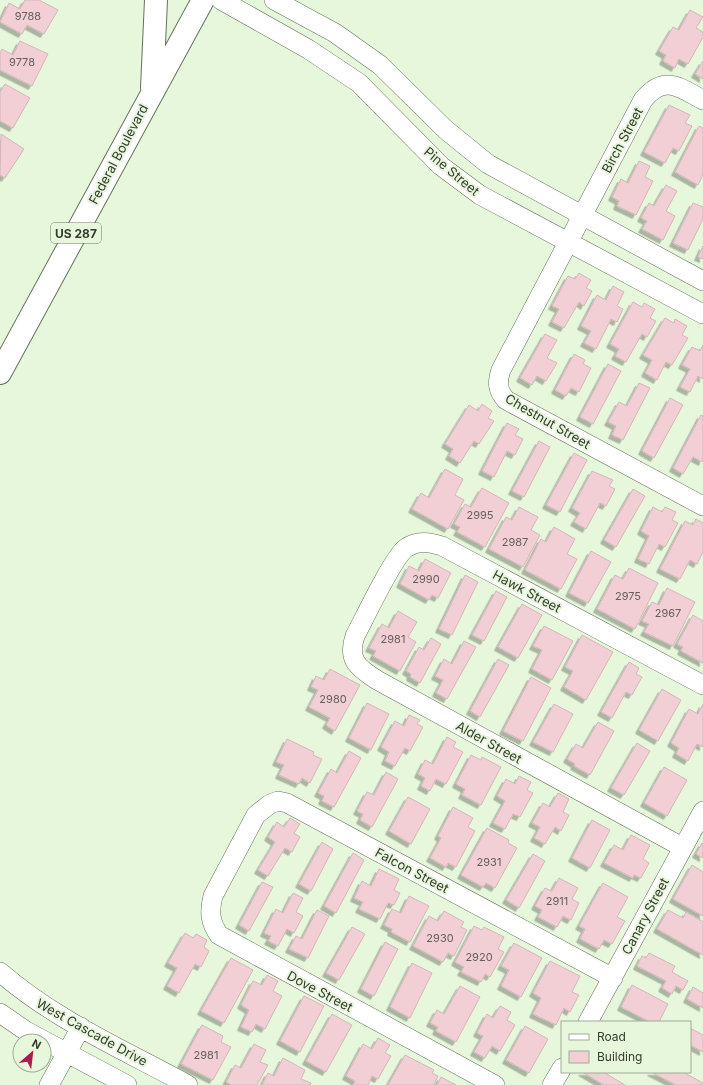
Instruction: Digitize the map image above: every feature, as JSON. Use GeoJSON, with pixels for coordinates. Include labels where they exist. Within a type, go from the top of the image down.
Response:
{"type":"FeatureCollection","features":[{"type":"Feature","properties":{"kind":"main road"},"geometry":{"type":"LineString","coordinates":[[151,93],[156,0]]}},
{"type":"Feature","properties":{"kind":"main road","name":"Federal Boulevard"},"geometry":{"type":"LineString","coordinates":[[0,373],[151,93],[203,0]]}},
{"type":"Feature","properties":{"kind":"street","name":"Pine Street"},"geometry":{"type":"LineString","coordinates":[[221,0],[308,49],[359,83],[441,166],[480,195],[703,314]]}},
{"type":"Feature","properties":{"kind":"street"},"geometry":{"type":"LineString","coordinates":[[274,0],[336,33],[380,65],[446,130],[488,164],[703,281]]}},
{"type":"Feature","properties":{"kind":"street","name":"Birch Street"},"geometry":{"type":"LineString","coordinates":[[568,242],[643,100],[650,91],[668,84],[679,87],[703,100]]}},
{"type":"Feature","properties":{"kind":"street"},"geometry":{"type":"LineString","coordinates":[[387,111],[408,93]]}},
{"type":"Feature","properties":{"kind":"street","name":"Chestnut Street"},"geometry":{"type":"LineString","coordinates":[[568,242],[501,370],[498,381],[500,392],[506,400],[703,506]]}},
{"type":"Feature","properties":{"kind":"street"},"geometry":{"type":"LineString","coordinates":[[643,282],[656,256]]}},
{"type":"Feature","properties":{"kind":"street","name":"Hawk Street"},"geometry":{"type":"LineString","coordinates":[[372,604],[402,552],[417,543],[428,542],[442,546],[703,685]]}},
{"type":"Feature","properties":{"kind":"street","name":"Alder Street"},"geometry":{"type":"LineString","coordinates":[[372,604],[352,644],[355,662],[363,671],[682,847]]}},
{"type":"Feature","properties":{"kind":"street","name":"Falcon Street"},"geometry":{"type":"LineString","coordinates":[[233,859],[260,810],[278,801],[286,803],[612,978]]}},
{"type":"Feature","properties":{"kind":"street","name":"Canary Street"},"geometry":{"type":"LineString","coordinates":[[589,1021],[682,847],[703,811]]}},
{"type":"Feature","properties":{"kind":"street","name":"Dove Street"},"geometry":{"type":"LineString","coordinates":[[233,859],[213,896],[210,909],[210,919],[219,935],[495,1085]]}},
{"type":"Feature","properties":{"kind":"street","name":"West Cascade Drive"},"geometry":{"type":"LineString","coordinates":[[0,972],[21,990],[48,1009],[188,1085]]}},
{"type":"Feature","properties":{"kind":"street"},"geometry":{"type":"LineString","coordinates":[[0,1013],[26,1031],[126,1085]]}},
{"type":"Feature","properties":{"kind":"street"},"geometry":{"type":"LineString","coordinates":[[50,1085],[81,1027]]}},
{"type":"Feature","properties":{"kind":"street"},"geometry":{"type":"LineString","coordinates":[[552,1085],[561,1070]]}},
{"type":"Feature","properties":{"kind":"building"},"geometry":{"type":"Polygon","coordinates":[[[25,0],[39,0],[58,10],[44,34],[27,25],[22,34],[0,22],[9,3],[20,9],[25,0]]]}},
{"type":"Feature","properties":{"kind":"building"},"geometry":{"type":"Polygon","coordinates":[[[690,10],[703,17],[696,28],[703,32],[703,37],[688,64],[679,59],[675,68],[663,61],[666,55],[659,51],[673,27],[679,30],[690,10]]]}},
{"type":"Feature","properties":{"kind":"building"},"geometry":{"type":"Polygon","coordinates":[[[20,41],[48,54],[32,86],[0,70],[0,53],[2,49],[13,55],[20,41]]]}},
{"type":"Feature","properties":{"kind":"building"},"geometry":{"type":"Polygon","coordinates":[[[703,61],[703,79],[695,74],[703,61]]]}},
{"type":"Feature","properties":{"kind":"building"},"geometry":{"type":"Polygon","coordinates":[[[5,84],[30,98],[13,128],[0,121],[0,92],[5,84]]]}},
{"type":"Feature","properties":{"kind":"building"},"geometry":{"type":"Polygon","coordinates":[[[669,105],[690,115],[685,123],[692,126],[679,151],[673,148],[665,163],[644,152],[669,105]]]}},
{"type":"Feature","properties":{"kind":"building"},"geometry":{"type":"Polygon","coordinates":[[[699,126],[703,128],[703,175],[698,185],[675,172],[699,126]]]}},
{"type":"Feature","properties":{"kind":"building"},"geometry":{"type":"Polygon","coordinates":[[[1,134],[24,149],[5,178],[0,175],[1,134]]]}},
{"type":"Feature","properties":{"kind":"building"},"geometry":{"type":"Polygon","coordinates":[[[639,161],[650,166],[645,177],[653,181],[636,215],[617,206],[619,201],[612,197],[621,179],[628,183],[639,161]]]}},
{"type":"Feature","properties":{"kind":"building"},"geometry":{"type":"Polygon","coordinates":[[[666,185],[677,191],[666,211],[675,216],[663,240],[642,229],[647,221],[641,218],[649,203],[654,206],[666,185]]]}},
{"type":"Feature","properties":{"kind":"building"},"geometry":{"type":"Polygon","coordinates":[[[693,203],[703,207],[703,219],[688,250],[673,243],[693,203]]]}},
{"type":"Feature","properties":{"kind":"building"},"geometry":{"type":"Polygon","coordinates":[[[703,246],[703,259],[698,257],[703,246]]]}},
{"type":"Feature","properties":{"kind":"building"},"geometry":{"type":"Polygon","coordinates":[[[579,273],[591,280],[586,288],[592,291],[584,306],[579,302],[564,328],[552,322],[559,309],[552,306],[568,276],[575,279],[579,273]]]}},
{"type":"Feature","properties":{"kind":"building"},"geometry":{"type":"Polygon","coordinates":[[[613,286],[624,292],[617,306],[623,309],[617,322],[611,319],[596,349],[584,343],[591,331],[581,326],[597,295],[606,300],[613,286]]]}},
{"type":"Feature","properties":{"kind":"building"},"geometry":{"type":"Polygon","coordinates":[[[633,302],[642,307],[644,303],[655,309],[650,318],[656,321],[647,337],[642,334],[626,362],[615,356],[619,349],[610,344],[633,302]]]}},
{"type":"Feature","properties":{"kind":"building"},"geometry":{"type":"Polygon","coordinates":[[[665,318],[674,323],[675,319],[687,326],[682,335],[688,338],[672,365],[666,362],[657,380],[645,373],[652,360],[643,355],[665,318]]]}},
{"type":"Feature","properties":{"kind":"building"},"geometry":{"type":"Polygon","coordinates":[[[545,334],[557,340],[547,358],[557,363],[546,381],[537,376],[532,385],[520,378],[545,334]]]}},
{"type":"Feature","properties":{"kind":"building"},"geometry":{"type":"Polygon","coordinates":[[[703,345],[703,379],[698,376],[690,392],[680,387],[690,369],[682,365],[692,347],[700,351],[703,345]]]}},
{"type":"Feature","properties":{"kind":"building"},"geometry":{"type":"Polygon","coordinates":[[[574,354],[585,360],[583,364],[591,368],[579,392],[571,388],[566,396],[555,390],[574,354]]]}},
{"type":"Feature","properties":{"kind":"building"},"geometry":{"type":"Polygon","coordinates":[[[608,364],[621,371],[593,424],[580,417],[608,364]]]}},
{"type":"Feature","properties":{"kind":"building"},"geometry":{"type":"Polygon","coordinates":[[[639,383],[650,388],[623,440],[612,435],[616,426],[608,422],[619,402],[627,406],[639,383]]]}},
{"type":"Feature","properties":{"kind":"building"},"geometry":{"type":"Polygon","coordinates":[[[670,398],[683,405],[654,458],[642,451],[670,398]]]}},
{"type":"Feature","properties":{"kind":"building"},"geometry":{"type":"Polygon","coordinates":[[[482,404],[492,411],[488,418],[494,421],[479,444],[474,441],[460,463],[449,456],[453,449],[445,444],[469,405],[478,411],[482,404]]]}},
{"type":"Feature","properties":{"kind":"building"},"geometry":{"type":"Polygon","coordinates":[[[701,415],[703,416],[703,460],[702,462],[693,457],[683,474],[673,468],[701,415]]]}},
{"type":"Feature","properties":{"kind":"building"},"geometry":{"type":"Polygon","coordinates":[[[507,423],[519,429],[515,435],[523,439],[515,455],[507,451],[494,477],[482,471],[507,423]]]}},
{"type":"Feature","properties":{"kind":"building"},"geometry":{"type":"Polygon","coordinates":[[[539,441],[550,447],[524,497],[512,491],[539,441]]]}},
{"type":"Feature","properties":{"kind":"building"},"geometry":{"type":"Polygon","coordinates":[[[574,453],[587,460],[560,512],[546,505],[574,453]]]}},
{"type":"Feature","properties":{"kind":"building"},"geometry":{"type":"Polygon","coordinates":[[[445,469],[463,479],[455,495],[464,500],[448,529],[412,509],[421,493],[429,498],[445,469]]]}},
{"type":"Feature","properties":{"kind":"building"},"geometry":{"type":"Polygon","coordinates":[[[592,471],[613,480],[609,486],[615,489],[606,506],[600,503],[586,529],[574,522],[580,513],[572,508],[592,471]]]}},
{"type":"Feature","properties":{"kind":"building"},"geometry":{"type":"Polygon","coordinates":[[[482,488],[509,503],[485,547],[457,532],[460,527],[454,524],[465,504],[471,507],[482,488]]]}},
{"type":"Feature","properties":{"kind":"building"},"geometry":{"type":"Polygon","coordinates":[[[633,489],[645,496],[616,547],[604,540],[633,489]]]}},
{"type":"Feature","properties":{"kind":"building"},"geometry":{"type":"Polygon","coordinates":[[[519,507],[538,517],[531,530],[540,535],[523,567],[489,549],[506,517],[512,520],[519,507]]]}},
{"type":"Feature","properties":{"kind":"building"},"geometry":{"type":"Polygon","coordinates":[[[653,507],[662,512],[665,507],[676,512],[672,520],[678,523],[665,547],[659,544],[649,564],[638,559],[649,536],[641,531],[653,507]]]}},
{"type":"Feature","properties":{"kind":"building"},"geometry":{"type":"Polygon","coordinates":[[[696,519],[703,523],[703,552],[697,564],[690,560],[680,579],[660,569],[685,521],[693,525],[696,519]]]}},
{"type":"Feature","properties":{"kind":"building"},"geometry":{"type":"Polygon","coordinates":[[[554,527],[575,539],[567,554],[577,559],[561,589],[525,570],[541,539],[546,542],[554,527]]]}},
{"type":"Feature","properties":{"kind":"building"},"geometry":{"type":"Polygon","coordinates":[[[591,551],[611,562],[588,603],[569,593],[591,551]]]}},
{"type":"Feature","properties":{"kind":"building"},"geometry":{"type":"Polygon","coordinates":[[[425,559],[451,573],[438,598],[432,595],[429,600],[400,584],[409,566],[419,571],[425,559]]]}},
{"type":"Feature","properties":{"kind":"building"},"geometry":{"type":"Polygon","coordinates":[[[629,568],[658,583],[635,629],[597,609],[615,575],[623,579],[629,568]]]}},
{"type":"Feature","properties":{"kind":"building"},"geometry":{"type":"Polygon","coordinates":[[[465,575],[478,582],[452,635],[439,629],[465,575]]]}},
{"type":"Feature","properties":{"kind":"building"},"geometry":{"type":"Polygon","coordinates":[[[667,588],[695,602],[673,646],[644,632],[649,624],[642,621],[652,602],[659,605],[667,588]]]}},
{"type":"Feature","properties":{"kind":"building"},"geometry":{"type":"Polygon","coordinates":[[[496,591],[507,597],[484,641],[472,635],[496,591]]]}},
{"type":"Feature","properties":{"kind":"building"},"geometry":{"type":"Polygon","coordinates":[[[522,604],[542,615],[518,658],[498,647],[522,604]]]}},
{"type":"Feature","properties":{"kind":"building"},"geometry":{"type":"Polygon","coordinates":[[[398,611],[417,622],[408,637],[416,642],[400,671],[373,656],[376,651],[369,648],[382,624],[389,628],[398,611]]]}},
{"type":"Feature","properties":{"kind":"building"},"geometry":{"type":"Polygon","coordinates":[[[693,615],[703,621],[703,663],[681,651],[683,647],[677,644],[693,615]]]}},
{"type":"Feature","properties":{"kind":"building"},"geometry":{"type":"Polygon","coordinates":[[[544,626],[573,641],[552,680],[532,669],[542,650],[533,646],[544,626]]]}},
{"type":"Feature","properties":{"kind":"building"},"geometry":{"type":"Polygon","coordinates":[[[582,635],[613,652],[586,700],[564,687],[573,671],[565,667],[582,635]]]}},
{"type":"Feature","properties":{"kind":"building"},"geometry":{"type":"Polygon","coordinates":[[[431,638],[441,644],[420,683],[410,677],[411,674],[406,671],[419,647],[424,650],[431,638]]]}},
{"type":"Feature","properties":{"kind":"building"},"geometry":{"type":"Polygon","coordinates":[[[464,641],[476,647],[447,699],[436,693],[443,680],[435,676],[444,659],[452,664],[464,641]]]}},
{"type":"Feature","properties":{"kind":"building"},"geometry":{"type":"Polygon","coordinates":[[[498,659],[509,665],[480,717],[470,711],[498,659]]]}},
{"type":"Feature","properties":{"kind":"building"},"geometry":{"type":"Polygon","coordinates":[[[629,662],[639,668],[636,674],[642,677],[632,695],[626,692],[612,718],[601,712],[629,662]]]}},
{"type":"Feature","properties":{"kind":"building"},"geometry":{"type":"Polygon","coordinates":[[[330,669],[360,685],[335,731],[326,725],[330,718],[309,707],[318,690],[311,687],[316,676],[324,680],[330,669]]]}},
{"type":"Feature","properties":{"kind":"building"},"geometry":{"type":"Polygon","coordinates":[[[531,677],[551,688],[523,741],[503,731],[531,677]]]}},
{"type":"Feature","properties":{"kind":"building"},"geometry":{"type":"Polygon","coordinates":[[[662,689],[681,700],[658,741],[639,730],[662,689]]]}},
{"type":"Feature","properties":{"kind":"building"},"geometry":{"type":"Polygon","coordinates":[[[367,703],[389,714],[371,750],[349,738],[367,703]]]}},
{"type":"Feature","properties":{"kind":"building"},"geometry":{"type":"Polygon","coordinates":[[[554,704],[573,714],[553,752],[533,742],[554,704]]]}},
{"type":"Feature","properties":{"kind":"building"},"geometry":{"type":"Polygon","coordinates":[[[703,704],[703,747],[697,744],[688,761],[676,754],[679,748],[671,743],[689,709],[698,714],[703,704]]]}},
{"type":"Feature","properties":{"kind":"building"},"geometry":{"type":"Polygon","coordinates":[[[409,715],[420,720],[417,724],[423,727],[410,751],[405,748],[395,766],[385,761],[389,752],[381,747],[395,721],[404,726],[409,715]]]}},
{"type":"Feature","properties":{"kind":"building"},"geometry":{"type":"Polygon","coordinates":[[[598,722],[614,731],[590,775],[574,766],[575,764],[567,759],[576,744],[583,748],[598,722]]]}},
{"type":"Feature","properties":{"kind":"building"},"geometry":{"type":"Polygon","coordinates":[[[447,737],[456,742],[453,747],[463,752],[446,784],[436,779],[430,791],[421,786],[425,778],[418,774],[425,760],[433,764],[447,737]]]}},
{"type":"Feature","properties":{"kind":"building"},"geometry":{"type":"Polygon","coordinates":[[[287,739],[314,752],[313,755],[322,759],[310,783],[302,778],[299,784],[279,775],[284,765],[276,762],[287,739]]]}},
{"type":"Feature","properties":{"kind":"building"},"geometry":{"type":"Polygon","coordinates":[[[637,743],[650,751],[624,795],[611,788],[637,743]]]}},
{"type":"Feature","properties":{"kind":"building"},"geometry":{"type":"Polygon","coordinates":[[[349,751],[361,758],[334,807],[322,801],[324,796],[318,793],[331,769],[337,773],[349,751]]]}},
{"type":"Feature","properties":{"kind":"building"},"geometry":{"type":"Polygon","coordinates":[[[471,755],[481,760],[482,757],[501,767],[481,805],[462,795],[465,789],[456,784],[471,755]]]}},
{"type":"Feature","properties":{"kind":"building"},"geometry":{"type":"Polygon","coordinates":[[[664,767],[687,780],[667,816],[644,803],[664,767]]]}},
{"type":"Feature","properties":{"kind":"building"},"geometry":{"type":"Polygon","coordinates":[[[386,772],[398,779],[372,827],[360,820],[363,814],[357,811],[367,792],[374,795],[386,772]]]}},
{"type":"Feature","properties":{"kind":"building"},"geometry":{"type":"Polygon","coordinates":[[[519,776],[531,782],[527,790],[533,793],[520,817],[513,814],[505,829],[493,823],[505,801],[497,796],[506,779],[515,784],[519,776]]]}},
{"type":"Feature","properties":{"kind":"building"},"geometry":{"type":"Polygon","coordinates":[[[558,793],[569,799],[563,812],[569,815],[561,831],[555,827],[545,844],[534,838],[540,827],[532,823],[543,803],[550,807],[558,793]]]}},
{"type":"Feature","properties":{"kind":"building"},"geometry":{"type":"Polygon","coordinates":[[[408,797],[430,809],[411,844],[389,831],[408,797]]]}},
{"type":"Feature","properties":{"kind":"building"},"geometry":{"type":"Polygon","coordinates":[[[453,807],[473,818],[468,827],[475,831],[456,867],[448,863],[446,867],[430,858],[441,838],[438,836],[453,807]]]}},
{"type":"Feature","properties":{"kind":"building"},"geometry":{"type":"Polygon","coordinates":[[[290,818],[300,824],[294,833],[300,837],[292,852],[285,848],[268,876],[258,870],[275,842],[268,837],[277,822],[284,827],[290,818]]]}},
{"type":"Feature","properties":{"kind":"building"},"geometry":{"type":"Polygon","coordinates":[[[592,820],[610,830],[590,868],[572,858],[592,820]]]}},
{"type":"Feature","properties":{"kind":"building"},"geometry":{"type":"Polygon","coordinates":[[[487,828],[509,840],[508,843],[517,848],[495,888],[486,883],[483,887],[461,875],[487,828]]]}},
{"type":"Feature","properties":{"kind":"building"},"geometry":{"type":"Polygon","coordinates":[[[631,835],[650,845],[643,859],[649,863],[641,878],[634,875],[633,878],[604,863],[614,845],[623,850],[631,835]]]}},
{"type":"Feature","properties":{"kind":"building"},"geometry":{"type":"Polygon","coordinates":[[[322,842],[333,849],[311,891],[299,884],[322,842]]]}},
{"type":"Feature","properties":{"kind":"building"},"geometry":{"type":"Polygon","coordinates":[[[702,843],[703,844],[703,858],[696,854],[702,843]]]}},
{"type":"Feature","properties":{"kind":"building"},"geometry":{"type":"Polygon","coordinates":[[[353,853],[364,860],[336,913],[324,906],[353,853]]]}},
{"type":"Feature","properties":{"kind":"building"},"geometry":{"type":"Polygon","coordinates":[[[533,854],[545,861],[519,908],[506,900],[533,854]]]}},
{"type":"Feature","properties":{"kind":"building"},"geometry":{"type":"Polygon","coordinates":[[[692,865],[703,872],[703,916],[673,899],[692,865]]]}},
{"type":"Feature","properties":{"kind":"building"},"geometry":{"type":"Polygon","coordinates":[[[379,869],[399,879],[394,890],[400,893],[394,905],[388,903],[380,919],[359,909],[363,902],[354,898],[362,881],[371,886],[379,869]]]}},
{"type":"Feature","properties":{"kind":"building"},"geometry":{"type":"Polygon","coordinates":[[[559,878],[578,888],[572,899],[579,903],[571,920],[563,916],[557,927],[538,917],[542,910],[535,906],[545,888],[552,891],[559,878]]]}},
{"type":"Feature","properties":{"kind":"building"},"geometry":{"type":"Polygon","coordinates":[[[262,882],[273,887],[249,931],[239,925],[262,882]]]}},
{"type":"Feature","properties":{"kind":"building"},"geometry":{"type":"Polygon","coordinates":[[[603,883],[628,897],[617,917],[625,921],[612,944],[604,940],[599,949],[580,939],[585,929],[579,926],[603,883]]]}},
{"type":"Feature","properties":{"kind":"building"},"geometry":{"type":"Polygon","coordinates":[[[293,893],[303,898],[296,912],[303,916],[294,933],[287,929],[278,946],[268,941],[271,936],[264,933],[276,909],[283,913],[293,893]]]}},
{"type":"Feature","properties":{"kind":"building"},"geometry":{"type":"Polygon","coordinates":[[[409,896],[429,906],[410,942],[391,932],[392,929],[384,925],[392,909],[401,913],[409,896]]]}},
{"type":"Feature","properties":{"kind":"building"},"geometry":{"type":"Polygon","coordinates":[[[317,910],[329,916],[308,958],[289,949],[296,936],[302,939],[317,910]]]}},
{"type":"Feature","properties":{"kind":"building"},"geometry":{"type":"Polygon","coordinates":[[[668,910],[683,918],[686,912],[703,922],[703,955],[657,929],[668,910]]]}},
{"type":"Feature","properties":{"kind":"building"},"geometry":{"type":"Polygon","coordinates":[[[444,911],[464,922],[461,927],[467,930],[454,956],[448,953],[443,962],[413,946],[429,916],[438,921],[444,911]]]}},
{"type":"Feature","properties":{"kind":"building"},"geometry":{"type":"Polygon","coordinates":[[[474,926],[482,930],[484,927],[504,937],[498,949],[504,952],[490,977],[485,974],[481,982],[461,972],[464,967],[455,962],[474,926]]]}},
{"type":"Feature","properties":{"kind":"building"},"geometry":{"type":"Polygon","coordinates":[[[352,927],[365,934],[339,980],[326,973],[352,927]]]}},
{"type":"Feature","properties":{"kind":"building"},"geometry":{"type":"Polygon","coordinates":[[[185,933],[193,938],[196,934],[207,940],[204,947],[209,951],[201,967],[195,964],[179,993],[167,986],[177,968],[168,963],[185,933]]]}},
{"type":"Feature","properties":{"kind":"building"},"geometry":{"type":"Polygon","coordinates":[[[385,942],[398,949],[374,996],[361,989],[385,942]]]}},
{"type":"Feature","properties":{"kind":"building"},"geometry":{"type":"Polygon","coordinates":[[[514,943],[542,958],[521,997],[501,986],[509,970],[501,966],[514,943]]]}},
{"type":"Feature","properties":{"kind":"building"},"geometry":{"type":"Polygon","coordinates":[[[649,953],[675,966],[672,972],[688,981],[683,990],[676,986],[672,994],[662,988],[666,981],[637,966],[642,956],[646,958],[649,953]]]}},
{"type":"Feature","properties":{"kind":"building"},"geometry":{"type":"Polygon","coordinates":[[[231,958],[253,970],[224,1023],[201,1011],[231,958]]]}},
{"type":"Feature","properties":{"kind":"building"},"geometry":{"type":"Polygon","coordinates":[[[550,961],[580,976],[572,992],[579,995],[570,1012],[564,1008],[556,1025],[533,1014],[541,998],[533,993],[550,961]]]}},
{"type":"Feature","properties":{"kind":"building"},"geometry":{"type":"Polygon","coordinates":[[[412,963],[432,973],[410,1018],[390,1007],[412,963]]]}},
{"type":"Feature","properties":{"kind":"building"},"geometry":{"type":"Polygon","coordinates":[[[267,975],[278,981],[273,991],[282,996],[265,1029],[256,1024],[252,1032],[241,1027],[249,1010],[241,1005],[253,981],[262,985],[267,975]]]}},
{"type":"Feature","properties":{"kind":"building"},"geometry":{"type":"Polygon","coordinates":[[[632,985],[668,1004],[660,1021],[648,1021],[621,1007],[632,985]]]}},
{"type":"Feature","properties":{"kind":"building"},"geometry":{"type":"Polygon","coordinates":[[[460,986],[480,997],[456,1042],[436,1031],[438,1027],[430,1023],[437,1010],[444,1014],[460,986]]]}},
{"type":"Feature","properties":{"kind":"building"},"geometry":{"type":"Polygon","coordinates":[[[693,987],[703,993],[703,1008],[687,999],[693,987]]]}},
{"type":"Feature","properties":{"kind":"building"},"geometry":{"type":"Polygon","coordinates":[[[304,996],[324,1006],[300,1052],[280,1041],[304,996]]]}},
{"type":"Feature","properties":{"kind":"building"},"geometry":{"type":"Polygon","coordinates":[[[500,1006],[511,1012],[507,1020],[515,1025],[500,1051],[492,1046],[485,1058],[474,1052],[483,1036],[477,1033],[487,1014],[493,1018],[500,1006]]]}},
{"type":"Feature","properties":{"kind":"building"},"geometry":{"type":"Polygon","coordinates":[[[332,1014],[352,1025],[326,1072],[306,1061],[332,1014]]]}},
{"type":"Feature","properties":{"kind":"building"},"geometry":{"type":"Polygon","coordinates":[[[202,1025],[223,1036],[221,1042],[231,1047],[213,1080],[181,1064],[202,1025]]]}},
{"type":"Feature","properties":{"kind":"building"},"geometry":{"type":"Polygon","coordinates":[[[525,1026],[548,1039],[529,1073],[506,1060],[525,1026]]]}},
{"type":"Feature","properties":{"kind":"building"},"geometry":{"type":"Polygon","coordinates":[[[691,1029],[703,1035],[703,1052],[691,1046],[691,1029]]]}},
{"type":"Feature","properties":{"kind":"building"},"geometry":{"type":"Polygon","coordinates":[[[378,1038],[390,1045],[385,1053],[391,1056],[378,1079],[372,1076],[368,1085],[353,1085],[355,1081],[346,1076],[363,1044],[372,1049],[378,1038]]]}},
{"type":"Feature","properties":{"kind":"building"},"geometry":{"type":"Polygon","coordinates":[[[254,1044],[266,1050],[260,1062],[268,1065],[257,1085],[231,1085],[226,1082],[235,1065],[241,1068],[254,1044]]]}},
{"type":"Feature","properties":{"kind":"building"},"geometry":{"type":"Polygon","coordinates":[[[405,1055],[434,1070],[432,1073],[438,1076],[434,1085],[388,1085],[405,1055]]]}},
{"type":"Feature","properties":{"kind":"building"},"geometry":{"type":"Polygon","coordinates":[[[283,1058],[305,1070],[301,1079],[311,1083],[310,1085],[262,1085],[268,1073],[274,1076],[283,1058]]]}},
{"type":"Feature","properties":{"kind":"building"},"geometry":{"type":"Polygon","coordinates":[[[584,1073],[605,1073],[625,1085],[604,1085],[584,1073]]]}},
{"type":"Feature","properties":{"kind":"building"},"geometry":{"type":"Polygon","coordinates":[[[653,1073],[685,1073],[703,1083],[703,1085],[676,1085],[653,1073]]]}},
{"type":"Feature","properties":{"kind":"building"},"geometry":{"type":"Polygon","coordinates":[[[441,1077],[456,1085],[437,1085],[441,1077]]]}}]}
